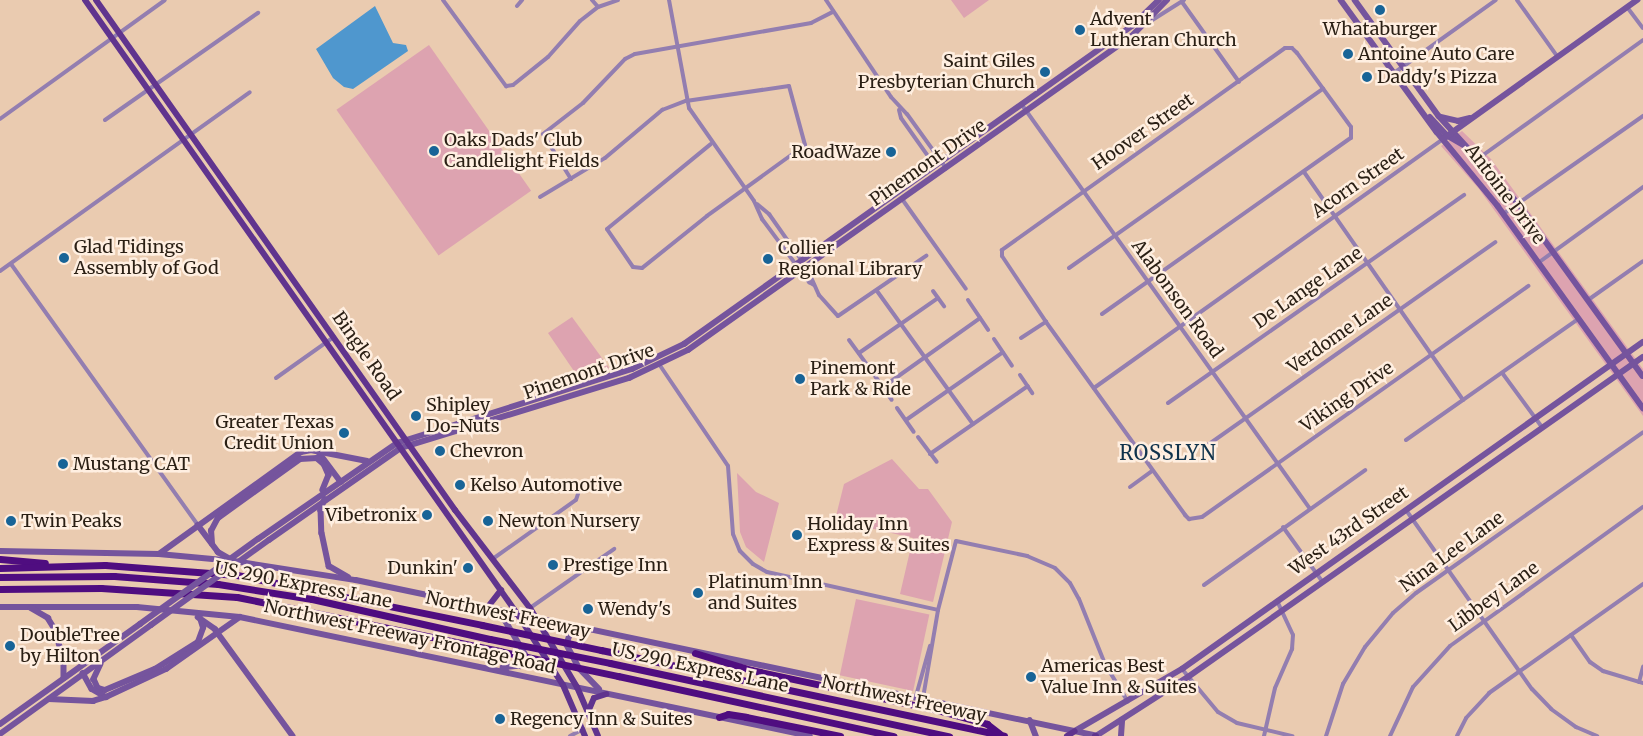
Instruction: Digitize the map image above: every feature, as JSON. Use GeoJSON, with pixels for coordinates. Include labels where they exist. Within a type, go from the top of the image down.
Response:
{"type":"FeatureCollection","features":[{"type":"Feature","properties":{"kind":"highway"},"geometry":{"type":"LineString","coordinates":[[0,559],[29,559],[53,566]]}},
{"type":"Feature","properties":{"kind":"highway","name":"Northwest Freeway"},"geometry":{"type":"LineString","coordinates":[[0,568],[53,566],[159,567],[237,575],[316,588],[1003,736]]}},
{"type":"Feature","properties":{"kind":"highway","name":"US 290 Express Lane"},"geometry":{"type":"LineString","coordinates":[[0,578],[114,576],[229,585],[312,599],[490,639],[949,736]]}},
{"type":"Feature","properties":{"kind":"highway","name":"Northwest Freeway"},"geometry":{"type":"LineString","coordinates":[[0,589],[101,588],[237,597],[618,676],[894,736]]}},
{"type":"Feature","properties":{"kind":"highway"},"geometry":{"type":"LineString","coordinates":[[694,653],[751,670],[936,710],[987,724],[1003,736]]}},
{"type":"Feature","properties":{"kind":"highway"},"geometry":{"type":"LineString","coordinates":[[719,717],[728,714],[840,736]]}},
{"type":"Feature","properties":{"kind":"main road","name":"Bingle Road"},"geometry":{"type":"LineString","coordinates":[[85,0],[501,590],[563,685],[585,734]]}},
{"type":"Feature","properties":{"kind":"main road","name":"Bingle Road"},"geometry":{"type":"LineString","coordinates":[[96,0],[455,510],[494,558],[539,620],[577,687],[598,736]]}},
{"type":"Feature","properties":{"kind":"main road","name":"Pinemont Drive"},"geometry":{"type":"LineString","coordinates":[[342,483],[367,461],[408,442],[458,422],[656,360],[684,344],[1132,26],[1158,0]]}},
{"type":"Feature","properties":{"kind":"main road","name":"Pinemont Drive"},"geometry":{"type":"LineString","coordinates":[[408,442],[463,429],[660,366],[688,350],[1079,74],[1137,31],[1167,0]]}},
{"type":"Feature","properties":{"kind":"main road","name":"Antoine Drive"},"geometry":{"type":"LineString","coordinates":[[1341,0],[1422,112],[1448,136],[1467,147],[1479,158],[1518,203],[1643,376]]}},
{"type":"Feature","properties":{"kind":"main road","name":"Antoine Drive"},"geometry":{"type":"LineString","coordinates":[[1354,0],[1439,116],[1448,136],[1577,320],[1643,408]]}},
{"type":"Feature","properties":{"kind":"main road","name":"Acorn Street"},"geometry":{"type":"LineString","coordinates":[[1448,136],[1637,0]]}},
{"type":"Feature","properties":{"kind":"main road"},"geometry":{"type":"LineString","coordinates":[[1132,26],[1137,31]]}},
{"type":"Feature","properties":{"kind":"main road"},"geometry":{"type":"LineString","coordinates":[[1074,68],[1079,74]]}},
{"type":"Feature","properties":{"kind":"main road"},"geometry":{"type":"LineString","coordinates":[[1439,116],[1458,120],[1473,118]]}},
{"type":"Feature","properties":{"kind":"main road"},"geometry":{"type":"LineString","coordinates":[[867,215],[872,221]]}},
{"type":"Feature","properties":{"kind":"main road"},"geometry":{"type":"LineString","coordinates":[[255,243],[263,237]]}},
{"type":"Feature","properties":{"kind":"main road","name":"West 43rd Street"},"geometry":{"type":"LineString","coordinates":[[1067,736],[1182,669],[1316,572],[1643,342]]}},
{"type":"Feature","properties":{"kind":"main road","name":"West 43rd Street"},"geometry":{"type":"LineString","coordinates":[[1096,736],[1188,677],[1643,357]]}},
{"type":"Feature","properties":{"kind":"main road"},"geometry":{"type":"LineString","coordinates":[[357,387],[365,381]]}},
{"type":"Feature","properties":{"kind":"main road"},"geometry":{"type":"LineString","coordinates":[[539,398],[543,404]]}},
{"type":"Feature","properties":{"kind":"main road"},"geometry":{"type":"LineString","coordinates":[[529,401],[531,408]]}},
{"type":"Feature","properties":{"kind":"main road"},"geometry":{"type":"LineString","coordinates":[[458,422],[463,429]]}},
{"type":"Feature","properties":{"kind":"main road","name":"Pinemont Drive"},"geometry":{"type":"LineString","coordinates":[[1,723],[258,539],[399,446]]}},
{"type":"Feature","properties":{"kind":"main road"},"geometry":{"type":"LineString","coordinates":[[311,450],[325,457],[342,483]]}},
{"type":"Feature","properties":{"kind":"main road"},"geometry":{"type":"LineString","coordinates":[[158,554],[300,452],[311,450],[367,461]]}},
{"type":"Feature","properties":{"kind":"main road"},"geometry":{"type":"LineString","coordinates":[[212,544],[211,531],[218,518],[300,459],[317,458],[328,469],[328,482],[322,497],[321,510],[322,533],[329,566],[339,574],[356,580]]}},
{"type":"Feature","properties":{"kind":"main road"},"geometry":{"type":"LineString","coordinates":[[1470,464],[1476,473]]}},
{"type":"Feature","properties":{"kind":"main road","name":"Pinemont Drive"},"geometry":{"type":"LineString","coordinates":[[0,734],[269,540],[322,497]]}},
{"type":"Feature","properties":{"kind":"main road"},"geometry":{"type":"LineString","coordinates":[[448,516],[455,510]]}},
{"type":"Feature","properties":{"kind":"main road"},"geometry":{"type":"LineString","coordinates":[[198,525],[212,544],[234,561]]}},
{"type":"Feature","properties":{"kind":"main road"},"geometry":{"type":"LineString","coordinates":[[0,551],[158,554],[234,561],[356,580],[592,632],[916,696],[1096,736]]}},
{"type":"Feature","properties":{"kind":"main road"},"geometry":{"type":"LineString","coordinates":[[491,609],[501,590]]}},
{"type":"Feature","properties":{"kind":"main road"},"geometry":{"type":"LineString","coordinates":[[27,606],[48,618],[55,629],[64,660],[64,678]]}},
{"type":"Feature","properties":{"kind":"main road","name":"Northwest Freeway Frontage Road"},"geometry":{"type":"LineString","coordinates":[[0,607],[110,606],[191,611],[240,617],[489,667],[563,685],[599,690],[606,694],[810,736]]}},
{"type":"Feature","properties":{"kind":"main road"},"geometry":{"type":"LineString","coordinates":[[489,667],[516,668],[527,657],[505,620],[491,609]]}},
{"type":"Feature","properties":{"kind":"main road"},"geometry":{"type":"LineString","coordinates":[[191,611],[218,634],[292,736]]}},
{"type":"Feature","properties":{"kind":"main road"},"geometry":{"type":"LineString","coordinates":[[49,699],[93,701],[106,697],[166,669],[240,617]]}},
{"type":"Feature","properties":{"kind":"main road"},"geometry":{"type":"LineString","coordinates":[[107,657],[94,676],[97,686],[105,690],[169,662],[198,642],[203,628],[200,618]]}},
{"type":"Feature","properties":{"kind":"main road"},"geometry":{"type":"LineString","coordinates":[[592,632],[570,635],[567,645],[580,668],[599,690]]}},
{"type":"Feature","properties":{"kind":"main road"},"geometry":{"type":"LineString","coordinates":[[106,697],[92,689],[82,675],[83,670],[112,644]]}},
{"type":"Feature","properties":{"kind":"main road"},"geometry":{"type":"LineString","coordinates":[[588,712],[594,698],[606,694]]}},
{"type":"Feature","properties":{"kind":"main road"},"geometry":{"type":"LineString","coordinates":[[1128,702],[1136,707],[1149,702]]}},
{"type":"Feature","properties":{"kind":"main road"},"geometry":{"type":"LineString","coordinates":[[20,710],[24,716]]}},
{"type":"Feature","properties":{"kind":"main road"},"geometry":{"type":"LineString","coordinates":[[1030,720],[1038,732],[1036,736]]}},
{"type":"Feature","properties":{"kind":"main road"},"geometry":{"type":"LineString","coordinates":[[1122,720],[1122,736]]}},
{"type":"Feature","properties":{"kind":"street"},"geometry":{"type":"LineString","coordinates":[[0,118],[165,0]]}},
{"type":"Feature","properties":{"kind":"street"},"geometry":{"type":"LineString","coordinates":[[443,0],[500,81],[506,86],[513,85],[524,77],[598,7],[618,0]]}},
{"type":"Feature","properties":{"kind":"street"},"geometry":{"type":"LineString","coordinates":[[517,6],[522,0]]}},
{"type":"Feature","properties":{"kind":"street"},"geometry":{"type":"LineString","coordinates":[[592,0],[598,7]]}},
{"type":"Feature","properties":{"kind":"street"},"geometry":{"type":"LineString","coordinates":[[669,0],[686,100],[711,144],[754,201],[768,214],[799,263]]}},
{"type":"Feature","properties":{"kind":"street"},"geometry":{"type":"LineString","coordinates":[[826,0],[899,110],[918,130],[946,168]]}},
{"type":"Feature","properties":{"kind":"street"},"geometry":{"type":"LineString","coordinates":[[1345,6],[1354,0]]}},
{"type":"Feature","properties":{"kind":"street"},"geometry":{"type":"LineString","coordinates":[[1394,73],[1496,0]]}},
{"type":"Feature","properties":{"kind":"street"},"geometry":{"type":"LineString","coordinates":[[1517,0],[1558,56]]}},
{"type":"Feature","properties":{"kind":"street"},"geometry":{"type":"LineString","coordinates":[[1144,25],[1183,1],[1239,82]]}},
{"type":"Feature","properties":{"kind":"street"},"geometry":{"type":"LineString","coordinates":[[1627,7],[1643,28]]}},
{"type":"Feature","properties":{"kind":"street"},"geometry":{"type":"LineString","coordinates":[[571,179],[543,139],[545,130],[583,103],[625,59],[635,54],[811,23],[833,12]]}},
{"type":"Feature","properties":{"kind":"street"},"geometry":{"type":"LineString","coordinates":[[105,120],[258,13]]}},
{"type":"Feature","properties":{"kind":"street"},"geometry":{"type":"LineString","coordinates":[[1479,158],[1643,40]]}},
{"type":"Feature","properties":{"kind":"street","name":"Hoover Street"},"geometry":{"type":"LineString","coordinates":[[1046,322],[1002,256],[1002,250],[1011,242],[1239,82],[1284,48],[1292,48],[1323,89]]}},
{"type":"Feature","properties":{"kind":"street"},"geometry":{"type":"LineString","coordinates":[[540,197],[605,158],[662,110],[686,100],[786,85],[792,90],[805,145],[744,188],[642,268],[634,268],[608,234],[610,223],[711,144]]}},
{"type":"Feature","properties":{"kind":"street"},"geometry":{"type":"LineString","coordinates":[[1069,268],[1323,89],[1351,127],[1351,138],[1102,314]]}},
{"type":"Feature","properties":{"kind":"street"},"geometry":{"type":"LineString","coordinates":[[0,271],[250,92]]}},
{"type":"Feature","properties":{"kind":"street","name":"Alabonson Road"},"geometry":{"type":"LineString","coordinates":[[1022,105],[1310,509]]}},
{"type":"Feature","properties":{"kind":"street"},"geometry":{"type":"LineString","coordinates":[[899,110],[901,118],[940,172]]}},
{"type":"Feature","properties":{"kind":"street"},"geometry":{"type":"LineString","coordinates":[[1503,214],[1643,116]]}},
{"type":"Feature","properties":{"kind":"street"},"geometry":{"type":"LineString","coordinates":[[913,134],[918,130]]}},
{"type":"Feature","properties":{"kind":"street","name":"Acorn Street"},"geometry":{"type":"LineString","coordinates":[[1094,388],[1448,136]]}},
{"type":"Feature","properties":{"kind":"street"},"geometry":{"type":"LineString","coordinates":[[1304,172],[1463,400]]}},
{"type":"Feature","properties":{"kind":"street"},"geometry":{"type":"LineString","coordinates":[[1538,263],[1643,187]]}},
{"type":"Feature","properties":{"kind":"street","name":"De Lange Lane"},"geometry":{"type":"LineString","coordinates":[[1168,403],[1464,195]]}},
{"type":"Feature","properties":{"kind":"street"},"geometry":{"type":"LineString","coordinates":[[902,199],[966,289]]}},
{"type":"Feature","properties":{"kind":"street"},"geometry":{"type":"LineString","coordinates":[[754,201],[762,219],[804,269],[838,316],[926,256]]}},
{"type":"Feature","properties":{"kind":"street","name":"Verdome Lane"},"geometry":{"type":"LineString","coordinates":[[1202,449],[1495,242]]}},
{"type":"Feature","properties":{"kind":"street"},"geometry":{"type":"LineString","coordinates":[[1588,300],[1643,261]]}},
{"type":"Feature","properties":{"kind":"street"},"geometry":{"type":"LineString","coordinates":[[11,264],[198,525]]}},
{"type":"Feature","properties":{"kind":"street","name":"Viking Drive"},"geometry":{"type":"LineString","coordinates":[[1152,471],[1189,519],[1202,517],[1528,286]]}},
{"type":"Feature","properties":{"kind":"street"},"geometry":{"type":"LineString","coordinates":[[877,290],[973,424]]}},
{"type":"Feature","properties":{"kind":"street"},"geometry":{"type":"LineString","coordinates":[[933,291],[944,306]]}},
{"type":"Feature","properties":{"kind":"street"},"geometry":{"type":"LineString","coordinates":[[858,353],[938,298]]}},
{"type":"Feature","properties":{"kind":"street"},"geometry":{"type":"LineString","coordinates":[[968,300],[988,330]]}},
{"type":"Feature","properties":{"kind":"street"},"geometry":{"type":"LineString","coordinates":[[883,387],[980,318]]}},
{"type":"Feature","properties":{"kind":"street"},"geometry":{"type":"LineString","coordinates":[[1406,440],[1503,374],[1577,320]]}},
{"type":"Feature","properties":{"kind":"street"},"geometry":{"type":"LineString","coordinates":[[1021,338],[1046,322],[1152,471],[1130,487]]}},
{"type":"Feature","properties":{"kind":"street"},"geometry":{"type":"LineString","coordinates":[[276,378],[334,337]]}},
{"type":"Feature","properties":{"kind":"street"},"geometry":{"type":"LineString","coordinates":[[994,339],[1012,366]]}},
{"type":"Feature","properties":{"kind":"street"},"geometry":{"type":"LineString","coordinates":[[850,340],[871,370]]}},
{"type":"Feature","properties":{"kind":"street"},"geometry":{"type":"LineString","coordinates":[[906,420],[1003,352]]}},
{"type":"Feature","properties":{"kind":"street"},"geometry":{"type":"LineString","coordinates":[[656,360],[728,466],[733,534],[740,551],[753,564],[766,572],[938,610]]}},
{"type":"Feature","properties":{"kind":"street"},"geometry":{"type":"LineString","coordinates":[[1503,374],[1542,427]]}},
{"type":"Feature","properties":{"kind":"street"},"geometry":{"type":"LineString","coordinates":[[875,376],[892,400]]}},
{"type":"Feature","properties":{"kind":"street"},"geometry":{"type":"LineString","coordinates":[[1020,376],[1032,393]]}},
{"type":"Feature","properties":{"kind":"street"},"geometry":{"type":"LineString","coordinates":[[930,454],[1028,386]]}},
{"type":"Feature","properties":{"kind":"street"},"geometry":{"type":"LineString","coordinates":[[898,408],[914,432]]}},
{"type":"Feature","properties":{"kind":"street","name":"Nina Lee Lane"},"geometry":{"type":"LineString","coordinates":[[1326,736],[1343,684],[1369,642],[1393,613],[1449,570],[1643,432]]}},
{"type":"Feature","properties":{"kind":"street"},"geometry":{"type":"LineString","coordinates":[[918,437],[937,462]]}},
{"type":"Feature","properties":{"kind":"street"},"geometry":{"type":"LineString","coordinates":[[1204,585],[1365,470]]}},
{"type":"Feature","properties":{"kind":"street"},"geometry":{"type":"LineString","coordinates":[[494,558],[576,500],[580,488]]}},
{"type":"Feature","properties":{"kind":"street","name":"Libbey Lane"},"geometry":{"type":"LineString","coordinates":[[1390,736],[1406,700],[1430,666],[1450,646],[1643,507]]}},
{"type":"Feature","properties":{"kind":"street"},"geometry":{"type":"LineString","coordinates":[[1406,510],[1520,671],[1551,709],[1576,727],[1597,736]]}},
{"type":"Feature","properties":{"kind":"street"},"geometry":{"type":"LineString","coordinates":[[1283,527],[1322,581]]}},
{"type":"Feature","properties":{"kind":"street"},"geometry":{"type":"LineString","coordinates":[[923,698],[932,660],[932,643],[938,610],[956,541],[1027,556],[1055,568],[1070,583],[1079,599],[1105,664],[1128,702]]}},
{"type":"Feature","properties":{"kind":"street"},"geometry":{"type":"LineString","coordinates":[[530,608],[614,549]]}},
{"type":"Feature","properties":{"kind":"street"},"geometry":{"type":"LineString","coordinates":[[1457,736],[1478,703],[1643,584]]}},
{"type":"Feature","properties":{"kind":"street"},"geometry":{"type":"LineString","coordinates":[[1264,736],[1275,688],[1292,649],[1293,635],[1278,601]]}},
{"type":"Feature","properties":{"kind":"street"},"geometry":{"type":"LineString","coordinates":[[1571,635],[1590,662],[1603,671],[1641,683],[1643,667]]}},
{"type":"Feature","properties":{"kind":"street"},"geometry":{"type":"LineString","coordinates":[[916,696],[925,658],[932,643]]}},
{"type":"Feature","properties":{"kind":"street"},"geometry":{"type":"LineString","coordinates":[[1182,669],[1218,712],[1237,723],[1292,736]]}},
{"type":"Feature","properties":{"kind":"street"},"geometry":{"type":"LineString","coordinates":[[570,736],[585,734]]}},
{"type":"Feature","properties":{"kind":"shaded area"},"geometry":{"type":"Polygon","coordinates":[[[951,0],[989,0],[964,18],[951,0]]]}},
{"type":"Feature","properties":{"kind":"shaded area","name":"Oaks Dads' Club Candlelight Fields"},"geometry":{"type":"Polygon","coordinates":[[[429,45],[531,191],[439,256],[336,110],[429,45]]]}},
{"type":"Feature","properties":{"kind":"shaded area"},"geometry":{"type":"Polygon","coordinates":[[[1462,131],[1491,159],[1643,369],[1643,416],[1479,189],[1441,146],[1462,131]]]}},
{"type":"Feature","properties":{"kind":"shaded area"},"geometry":{"type":"Polygon","coordinates":[[[572,317],[610,369],[578,377],[548,333],[572,317]]]}},
{"type":"Feature","properties":{"kind":"shaded area"},"geometry":{"type":"Polygon","coordinates":[[[892,459],[919,489],[928,489],[952,522],[933,602],[900,594],[913,538],[835,520],[844,484],[892,459]]]}},
{"type":"Feature","properties":{"kind":"shaded area"},"geometry":{"type":"Polygon","coordinates":[[[737,473],[756,492],[779,503],[764,562],[746,547],[740,532],[737,473]]]}},
{"type":"Feature","properties":{"kind":"shaded area"},"geometry":{"type":"Polygon","coordinates":[[[856,599],[929,615],[913,691],[840,675],[856,599]]]}},
{"type":"Feature","properties":{"kind":"water"},"geometry":{"type":"Polygon","coordinates":[[[375,6],[393,43],[406,45],[408,51],[353,89],[344,87],[333,78],[316,49],[375,6]]]}},
{"type":"Feature","properties":{"kind":"place","name":"Whataburger"},"geometry":{"type":"Point","coordinates":[1380,10]}},
{"type":"Feature","properties":{"kind":"place","name":"Advent Lutheran Church"},"geometry":{"type":"Point","coordinates":[1080,30]}},
{"type":"Feature","properties":{"kind":"place","name":"Antoine Auto Care"},"geometry":{"type":"Point","coordinates":[1348,54]}},
{"type":"Feature","properties":{"kind":"place","name":"Saint Giles Presbyterian Church"},"geometry":{"type":"Point","coordinates":[1045,72]}},
{"type":"Feature","properties":{"kind":"place","name":"Daddy's Pizza"},"geometry":{"type":"Point","coordinates":[1367,77]}},
{"type":"Feature","properties":{"kind":"place","name":"Oaks Dads' Club Candlelight Fields"},"geometry":{"type":"Point","coordinates":[434,151]}},
{"type":"Feature","properties":{"kind":"place","name":"RoadWaze"},"geometry":{"type":"Point","coordinates":[891,152]}},
{"type":"Feature","properties":{"kind":"place","name":"Glad Tidings Assembly of God"},"geometry":{"type":"Point","coordinates":[64,258]}},
{"type":"Feature","properties":{"kind":"place","name":"Collier Regional Library"},"geometry":{"type":"Point","coordinates":[768,259]}},
{"type":"Feature","properties":{"kind":"place","name":"Pinemont Park & Ride"},"geometry":{"type":"Point","coordinates":[800,379]}},
{"type":"Feature","properties":{"kind":"place","name":"Shipley Do-Nuts"},"geometry":{"type":"Point","coordinates":[416,416]}},
{"type":"Feature","properties":{"kind":"place","name":"Greater Texas Credit Union"},"geometry":{"type":"Point","coordinates":[344,433]}},
{"type":"Feature","properties":{"kind":"place","name":"Chevron"},"geometry":{"type":"Point","coordinates":[440,451]}},
{"type":"Feature","properties":{"kind":"place","name":"Mustang CAT"},"geometry":{"type":"Point","coordinates":[63,464]}},
{"type":"Feature","properties":{"kind":"place","name":"Kelso Automotive"},"geometry":{"type":"Point","coordinates":[460,485]}},
{"type":"Feature","properties":{"kind":"place","name":"Vibetronix"},"geometry":{"type":"Point","coordinates":[427,515]}},
{"type":"Feature","properties":{"kind":"place","name":"Twin Peaks"},"geometry":{"type":"Point","coordinates":[11,521]}},
{"type":"Feature","properties":{"kind":"place","name":"Newton Nursery"},"geometry":{"type":"Point","coordinates":[488,521]}},
{"type":"Feature","properties":{"kind":"place","name":"Holiday Inn Express & Suites"},"geometry":{"type":"Point","coordinates":[797,535]}},
{"type":"Feature","properties":{"kind":"place","name":"Prestige Inn"},"geometry":{"type":"Point","coordinates":[553,565]}},
{"type":"Feature","properties":{"kind":"place","name":"Dunkin'"},"geometry":{"type":"Point","coordinates":[468,568]}},
{"type":"Feature","properties":{"kind":"place","name":"Platinum Inn and Suites"},"geometry":{"type":"Point","coordinates":[698,593]}},
{"type":"Feature","properties":{"kind":"place","name":"Wendy's"},"geometry":{"type":"Point","coordinates":[588,609]}},
{"type":"Feature","properties":{"kind":"place","name":"DoubleTree by Hilton"},"geometry":{"type":"Point","coordinates":[10,646]}},
{"type":"Feature","properties":{"kind":"place","name":"Americas Best Value Inn & Suites"},"geometry":{"type":"Point","coordinates":[1031,677]}},
{"type":"Feature","properties":{"kind":"place","name":"Regency Inn & Suites"},"geometry":{"type":"Point","coordinates":[500,719]}},
{"type":"Feature","properties":{"kind":"district","name":"ROSSLYN"},"geometry":{"type":"Point","coordinates":[1168,452]}}]}
